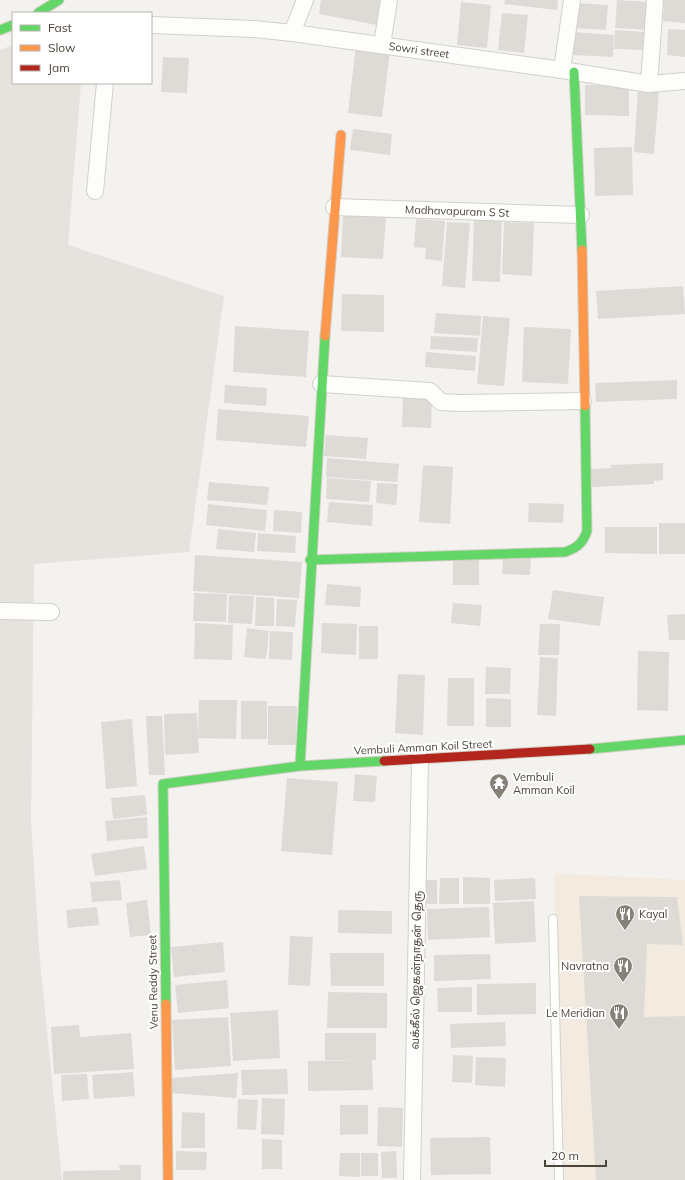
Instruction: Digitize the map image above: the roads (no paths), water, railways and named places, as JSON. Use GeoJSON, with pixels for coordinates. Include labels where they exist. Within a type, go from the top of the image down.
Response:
{"type":"FeatureCollection","features":[{"type":"Feature","properties":{"kind":"street"},"geometry":{"type":"LineString","coordinates":[[40,12],[59,0]]}},
{"type":"Feature","properties":{"kind":"street"},"geometry":{"type":"LineString","coordinates":[[292,33],[305,0]]}},
{"type":"Feature","properties":{"kind":"street"},"geometry":{"type":"LineString","coordinates":[[382,45],[389,0]]}},
{"type":"Feature","properties":{"kind":"street"},"geometry":{"type":"LineString","coordinates":[[310,560],[565,552],[579,546],[584,542],[586,531],[581,215],[568,71],[572,0]]}},
{"type":"Feature","properties":{"kind":"street"},"geometry":{"type":"LineString","coordinates":[[649,84],[655,0]]}},
{"type":"Feature","properties":{"kind":"street"},"geometry":{"type":"LineString","coordinates":[[0,30],[12,25]]}},
{"type":"Feature","properties":{"kind":"street","name":"Sowri street"},"geometry":{"type":"LineString","coordinates":[[152,25],[254,29],[292,33],[568,71],[649,84],[685,81]]}},
{"type":"Feature","properties":{"kind":"street"},"geometry":{"type":"LineString","coordinates":[[95,191],[105,84]]}},
{"type":"Feature","properties":{"kind":"street"},"geometry":{"type":"LineString","coordinates":[[300,766],[310,560],[321,384],[334,207],[341,135]]}},
{"type":"Feature","properties":{"kind":"street","name":"Madhavapuram S St"},"geometry":{"type":"LineString","coordinates":[[334,207],[581,215]]}},
{"type":"Feature","properties":{"kind":"street"},"geometry":{"type":"LineString","coordinates":[[321,384],[430,391],[441,402],[583,401]]}},
{"type":"Feature","properties":{"kind":"street"},"geometry":{"type":"LineString","coordinates":[[0,611],[51,612]]}},
{"type":"Feature","properties":{"kind":"street","name":"Vembuli Amman Koil Street"},"geometry":{"type":"LineString","coordinates":[[163,784],[300,766],[589,749],[685,740]]}},
{"type":"Feature","properties":{"kind":"street","name":"வக்கீல் ஜெகன்நாதன் தெரு"},"geometry":{"type":"LineString","coordinates":[[412,1180],[420,759]]}},
{"type":"Feature","properties":{"kind":"street","name":"Venu Reddy Street"},"geometry":{"type":"LineString","coordinates":[[163,784],[168,1180]]}},
{"type":"Feature","properties":{"kind":"lane"},"geometry":{"type":"LineString","coordinates":[[553,919],[559,1180]]}},
{"type":"Feature","properties":{"kind":"place","name":"Vembuli Amman Koil"},"geometry":{"type":"Point","coordinates":[499,800]}},
{"type":"Feature","properties":{"kind":"place","name":"Kayal"},"geometry":{"type":"Point","coordinates":[625,931]}},
{"type":"Feature","properties":{"kind":"place","name":"Navratna"},"geometry":{"type":"Point","coordinates":[623,983]}},
{"type":"Feature","properties":{"kind":"place","name":"Le Meridian"},"geometry":{"type":"Point","coordinates":[619,1030]}}]}
